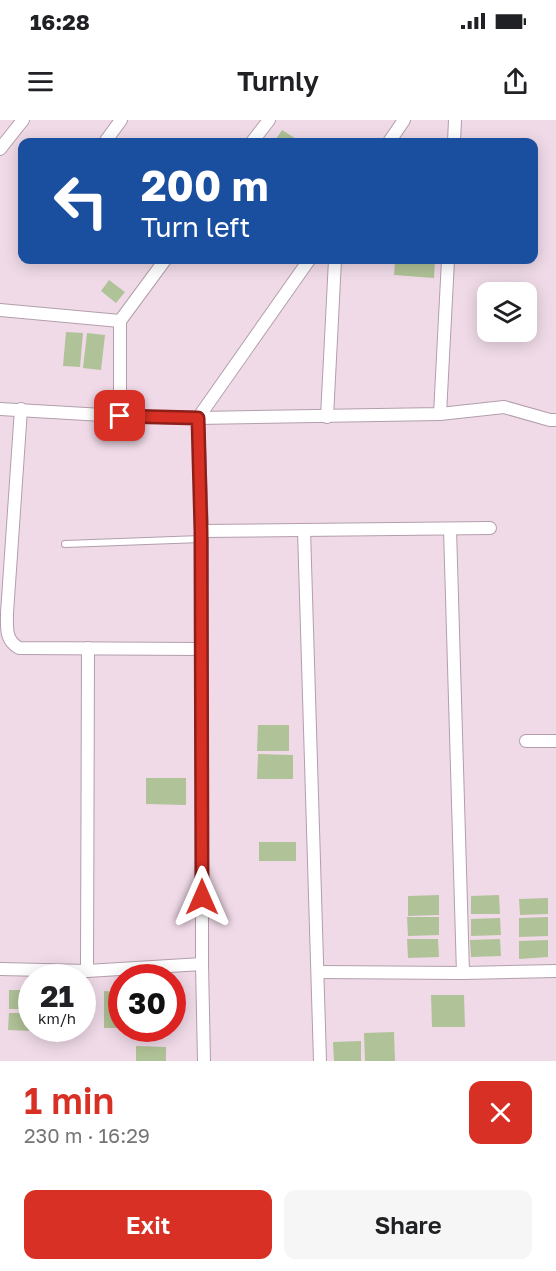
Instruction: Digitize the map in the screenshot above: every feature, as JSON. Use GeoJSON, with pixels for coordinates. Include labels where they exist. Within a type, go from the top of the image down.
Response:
{"type":"FeatureCollection","features":[{"type":"Feature","properties":{"kind":"street"},"geometry":{"type":"LineString","coordinates":[[0,148],[23,120]]}},
{"type":"Feature","properties":{"kind":"street"},"geometry":{"type":"LineString","coordinates":[[108,138],[121,120]]}},
{"type":"Feature","properties":{"kind":"street"},"geometry":{"type":"LineString","coordinates":[[255,138],[269,120]]}},
{"type":"Feature","properties":{"kind":"street"},"geometry":{"type":"LineString","coordinates":[[392,138],[404,120]]}},
{"type":"Feature","properties":{"kind":"street"},"geometry":{"type":"LineString","coordinates":[[454,138],[455,120]]}},
{"type":"Feature","properties":{"kind":"street"},"geometry":{"type":"LineString","coordinates":[[120,416],[120,321],[162,264]]}},
{"type":"Feature","properties":{"kind":"street"},"geometry":{"type":"LineString","coordinates":[[204,1061],[201,535],[198,418],[306,264]]}},
{"type":"Feature","properties":{"kind":"street"},"geometry":{"type":"LineString","coordinates":[[327,417],[335,264]]}},
{"type":"Feature","properties":{"kind":"street"},"geometry":{"type":"LineString","coordinates":[[440,414],[448,264]]}},
{"type":"Feature","properties":{"kind":"street"},"geometry":{"type":"LineString","coordinates":[[0,310],[120,321]]}},
{"type":"Feature","properties":{"kind":"street"},"geometry":{"type":"LineString","coordinates":[[0,409],[198,418],[440,414],[504,407],[556,420]]}},
{"type":"Feature","properties":{"kind":"street"},"geometry":{"type":"LineString","coordinates":[[21,409],[7,613],[8,637],[12,644],[19,648],[200,650]]}},
{"type":"Feature","properties":{"kind":"street"},"geometry":{"type":"LineString","coordinates":[[201,535],[304,530],[490,528]]}},
{"type":"Feature","properties":{"kind":"street"},"geometry":{"type":"LineString","coordinates":[[450,529],[463,973]]}},
{"type":"Feature","properties":{"kind":"street"},"geometry":{"type":"LineString","coordinates":[[304,530],[320,1061]]}},
{"type":"Feature","properties":{"kind":"street"},"geometry":{"type":"LineString","coordinates":[[87,964],[88,648]]}},
{"type":"Feature","properties":{"kind":"street"},"geometry":{"type":"LineString","coordinates":[[526,741],[556,741]]}},
{"type":"Feature","properties":{"kind":"street"},"geometry":{"type":"LineString","coordinates":[[96,970],[202,964]]}},
{"type":"Feature","properties":{"kind":"street"},"geometry":{"type":"LineString","coordinates":[[0,969],[18,969]]}},
{"type":"Feature","properties":{"kind":"street"},"geometry":{"type":"LineString","coordinates":[[318,972],[556,971]]}},
{"type":"Feature","properties":{"kind":"lane"},"geometry":{"type":"LineString","coordinates":[[65,544],[201,535]]}},
{"type":"Feature","properties":{"kind":"building"},"geometry":{"type":"Polygon","coordinates":[[[282,130],[295,138],[277,138],[282,130]]]}},
{"type":"Feature","properties":{"kind":"building"},"geometry":{"type":"Polygon","coordinates":[[[395,264],[435,264],[434,278],[394,275],[395,264]]]}},
{"type":"Feature","properties":{"kind":"building"},"geometry":{"type":"Polygon","coordinates":[[[109,280],[125,292],[116,303],[101,291],[109,280]]]}},
{"type":"Feature","properties":{"kind":"building"},"geometry":{"type":"Polygon","coordinates":[[[66,332],[83,333],[80,367],[63,366],[66,332]]]}},
{"type":"Feature","properties":{"kind":"building"},"geometry":{"type":"Polygon","coordinates":[[[87,333],[105,335],[101,370],[83,368],[87,333]]]}},
{"type":"Feature","properties":{"kind":"building"},"geometry":{"type":"Polygon","coordinates":[[[258,725],[289,725],[289,751],[257,751],[258,725]]]}},
{"type":"Feature","properties":{"kind":"building"},"geometry":{"type":"Polygon","coordinates":[[[258,754],[293,755],[293,779],[257,779],[258,754]]]}},
{"type":"Feature","properties":{"kind":"building"},"geometry":{"type":"Polygon","coordinates":[[[146,778],[186,778],[186,805],[146,804],[146,778]]]}},
{"type":"Feature","properties":{"kind":"building"},"geometry":{"type":"Polygon","coordinates":[[[259,842],[296,842],[296,861],[259,861],[259,842]]]}},
{"type":"Feature","properties":{"kind":"building"},"geometry":{"type":"Polygon","coordinates":[[[439,895],[439,915],[408,916],[408,896],[439,895]]]}},
{"type":"Feature","properties":{"kind":"building"},"geometry":{"type":"Polygon","coordinates":[[[499,895],[500,914],[471,914],[471,896],[499,895]]]}},
{"type":"Feature","properties":{"kind":"building"},"geometry":{"type":"Polygon","coordinates":[[[548,898],[548,914],[520,915],[519,899],[548,898]]]}},
{"type":"Feature","properties":{"kind":"building"},"geometry":{"type":"Polygon","coordinates":[[[407,917],[439,917],[439,935],[408,936],[407,917]]]}},
{"type":"Feature","properties":{"kind":"building"},"geometry":{"type":"Polygon","coordinates":[[[548,917],[548,936],[519,937],[519,918],[548,917]]]}},
{"type":"Feature","properties":{"kind":"building"},"geometry":{"type":"Polygon","coordinates":[[[500,918],[501,935],[471,936],[471,919],[500,918]]]}},
{"type":"Feature","properties":{"kind":"building"},"geometry":{"type":"Polygon","coordinates":[[[407,939],[438,939],[439,957],[408,958],[407,939]]]}},
{"type":"Feature","properties":{"kind":"building"},"geometry":{"type":"Polygon","coordinates":[[[500,939],[501,956],[471,957],[470,940],[500,939]]]}},
{"type":"Feature","properties":{"kind":"building"},"geometry":{"type":"Polygon","coordinates":[[[548,940],[548,957],[519,959],[519,941],[548,940]]]}},
{"type":"Feature","properties":{"kind":"building"},"geometry":{"type":"Polygon","coordinates":[[[9,990],[18,990],[18,1009],[9,1009],[9,990]]]}},
{"type":"Feature","properties":{"kind":"building"},"geometry":{"type":"Polygon","coordinates":[[[104,991],[108,991],[108,1028],[104,1028],[104,991]]]}},
{"type":"Feature","properties":{"kind":"building"},"geometry":{"type":"Polygon","coordinates":[[[431,995],[464,995],[465,1027],[432,1027],[431,995]]]}},
{"type":"Feature","properties":{"kind":"building"},"geometry":{"type":"Polygon","coordinates":[[[9,1013],[18,1013],[18,1030],[8,1030],[9,1013]]]}},
{"type":"Feature","properties":{"kind":"building"},"geometry":{"type":"Polygon","coordinates":[[[394,1032],[395,1061],[365,1061],[364,1033],[394,1032]]]}},
{"type":"Feature","properties":{"kind":"building"},"geometry":{"type":"Polygon","coordinates":[[[361,1041],[361,1061],[334,1061],[333,1042],[361,1041]]]}},
{"type":"Feature","properties":{"kind":"building"},"geometry":{"type":"Polygon","coordinates":[[[136,1046],[166,1047],[166,1061],[136,1061],[136,1046]]]}},
{"type":"Feature","properties":{"kind":"route"},"geometry":{"type":"LineString","coordinates":[[120,416],[198,418],[201,531],[202,897]]}}]}
